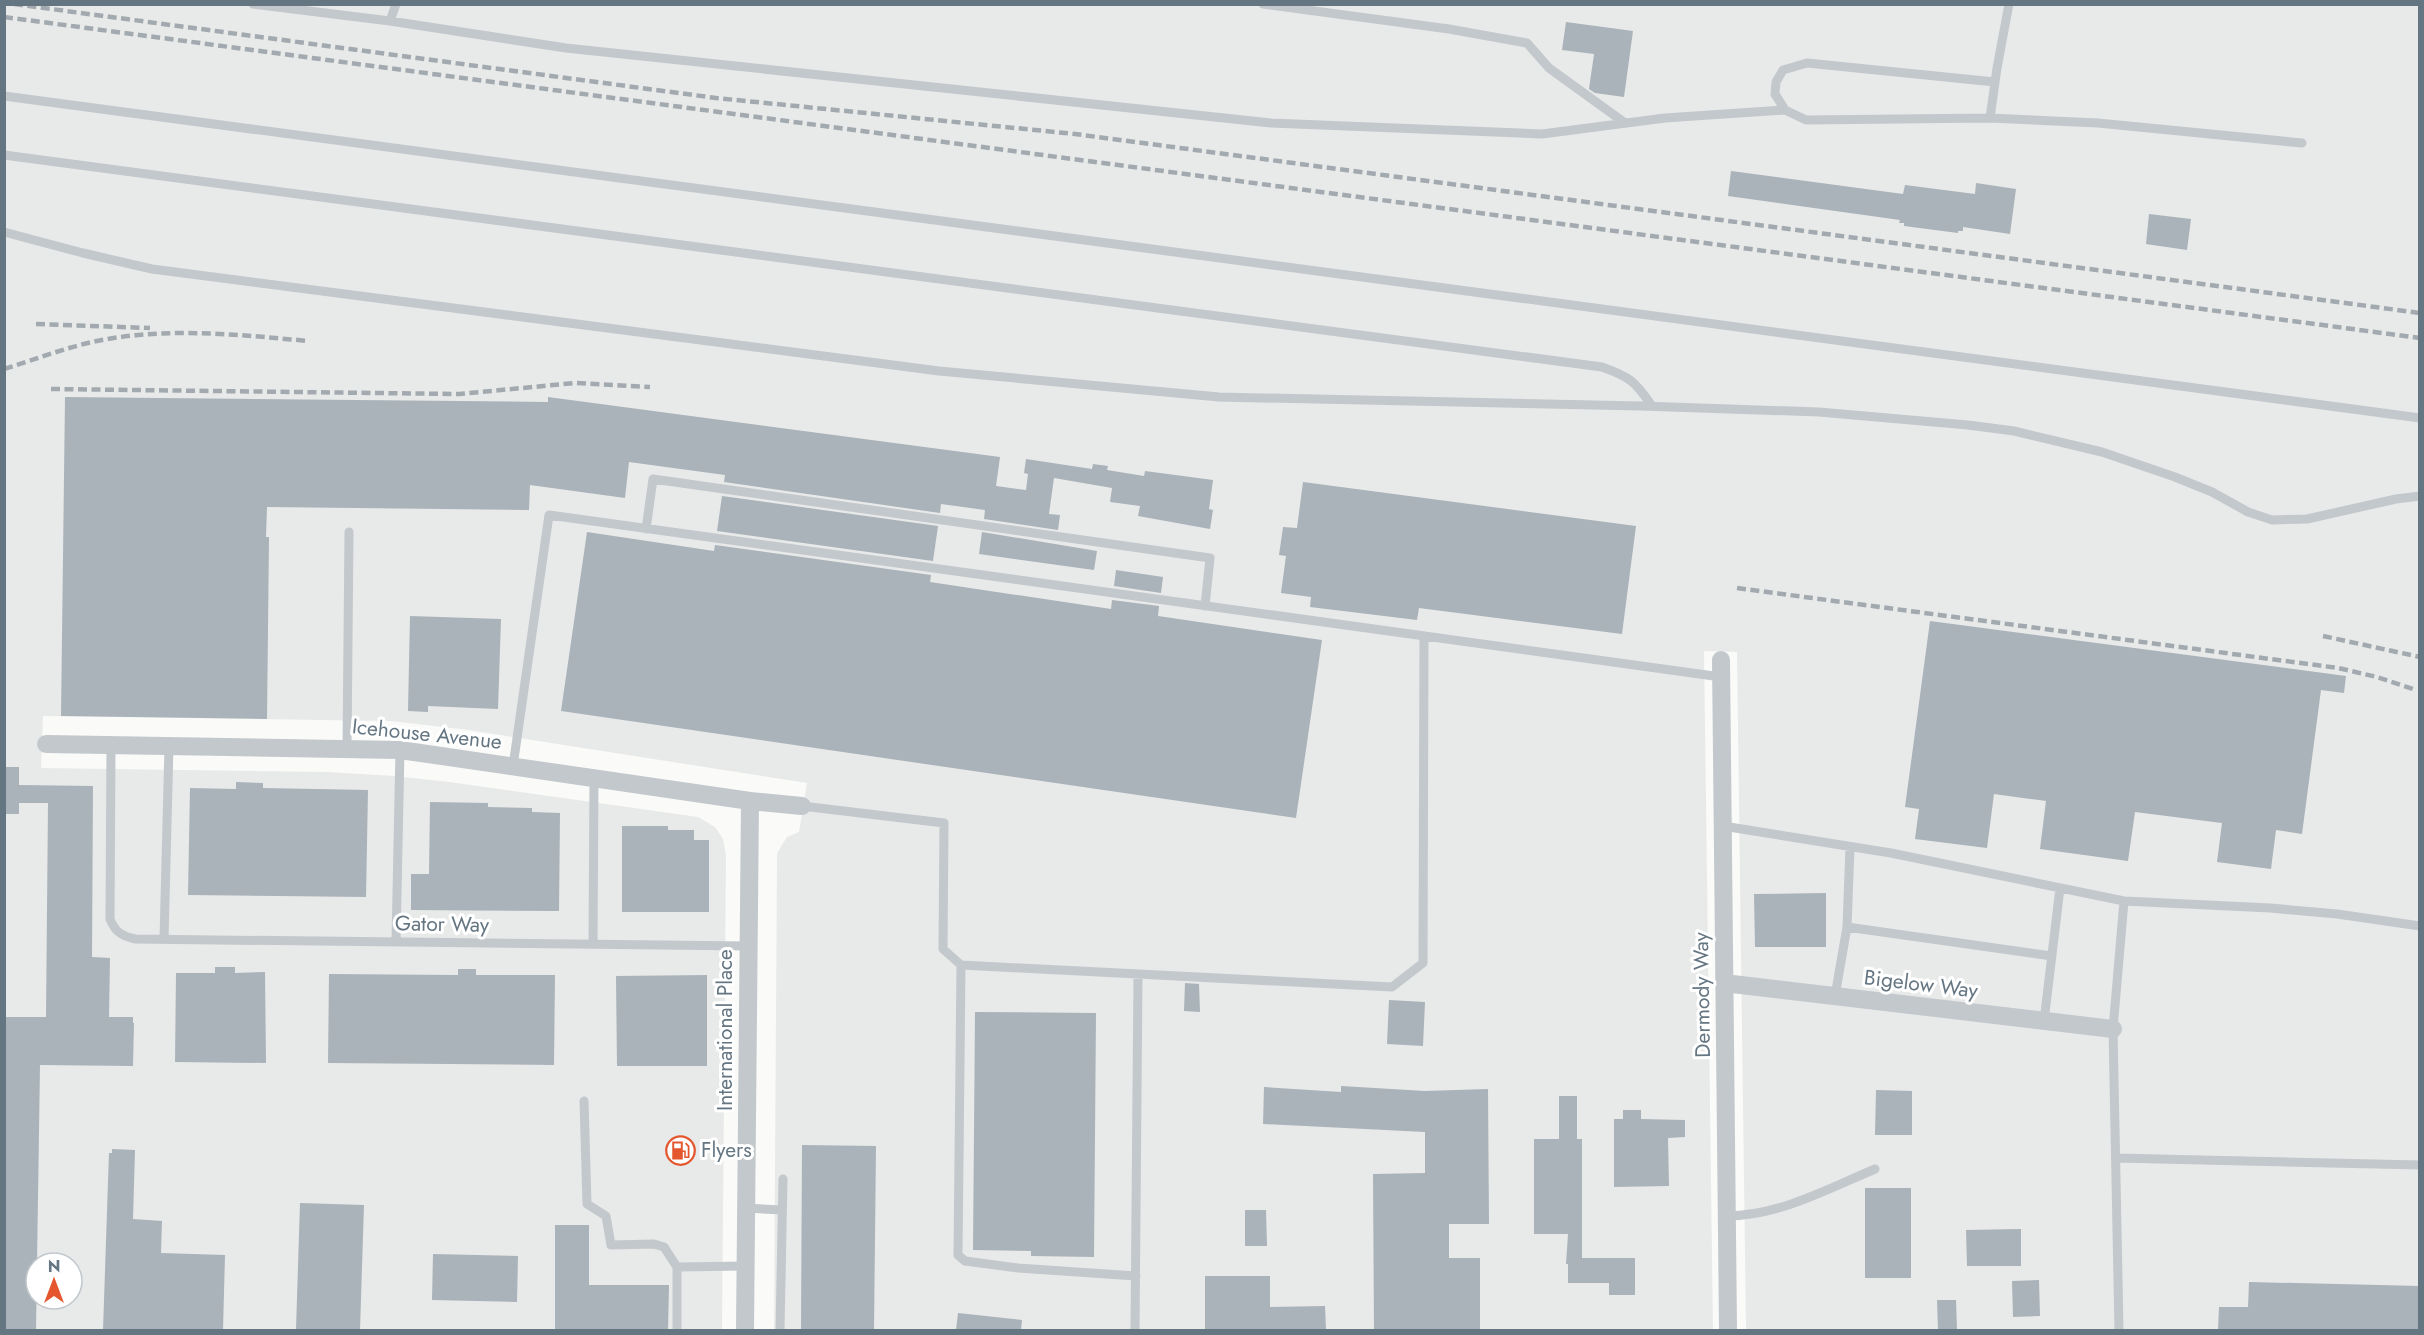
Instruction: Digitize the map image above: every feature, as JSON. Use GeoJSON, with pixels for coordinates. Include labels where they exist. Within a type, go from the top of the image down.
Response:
{"type":"FeatureCollection","features":[{"type":"Feature","properties":{"kind":"street","name":"Dermody Way"},"geometry":{"type":"LineString","coordinates":[[1721,669],[1728,1330]]}},
{"type":"Feature","properties":{"kind":"street","name":"Icehouse Avenue"},"geometry":{"type":"LineString","coordinates":[[46,744],[400,750],[750,801],[802,806]]}},
{"type":"Feature","properties":{"kind":"street","name":"International Place"},"geometry":{"type":"LineString","coordinates":[[745,1330],[750,801]]}},
{"type":"Feature","properties":{"kind":"street","name":"Bigelow Way"},"geometry":{"type":"LineString","coordinates":[[1724,983],[2113,1029]]}},
{"type":"Feature","properties":{"kind":"lane"},"geometry":{"type":"LineString","coordinates":[[252,4],[390,21],[566,48],[1271,123],[1542,134],[1665,118],[1785,110],[1806,120],[1990,118],[2098,123],[2302,143]]}},
{"type":"Feature","properties":{"kind":"lane"},"geometry":{"type":"LineString","coordinates":[[390,21],[396,4]]}},
{"type":"Feature","properties":{"kind":"lane"},"geometry":{"type":"LineString","coordinates":[[1263,4],[1449,28],[1527,43],[1549,68],[1625,123]]}},
{"type":"Feature","properties":{"kind":"lane"},"geometry":{"type":"LineString","coordinates":[[1990,118],[2009,4]]}},
{"type":"Feature","properties":{"kind":"lane"},"geometry":{"type":"LineString","coordinates":[[1785,110],[1775,94],[1776,82],[1784,70],[1807,63],[1995,82]]}},
{"type":"Feature","properties":{"kind":"lane"},"geometry":{"type":"LineString","coordinates":[[4,96],[2420,418]]}},
{"type":"Feature","properties":{"kind":"lane"},"geometry":{"type":"LineString","coordinates":[[4,155],[1602,367],[1627,376],[1639,387],[1652,406]]}},
{"type":"Feature","properties":{"kind":"lane"},"geometry":{"type":"LineString","coordinates":[[4,232],[83,253],[163,270],[962,373],[1219,397],[1652,406],[1819,412],[2014,431],[2102,452],[2175,477],[2212,492],[2248,512],[2272,520],[2307,519],[2386,501],[2420,496]]}},
{"type":"Feature","properties":{"kind":"lane"},"geometry":{"type":"LineString","coordinates":[[646,529],[653,480],[1210,558],[1205,606]]}},
{"type":"Feature","properties":{"kind":"lane"},"geometry":{"type":"LineString","coordinates":[[513,765],[549,515],[1424,636],[1721,669]]}},
{"type":"Feature","properties":{"kind":"lane"},"geometry":{"type":"LineString","coordinates":[[347,748],[348,532]]}},
{"type":"Feature","properties":{"kind":"lane"},"geometry":{"type":"LineString","coordinates":[[802,806],[944,824],[943,948],[961,965],[1392,987],[1423,963],[1424,636]]}},
{"type":"Feature","properties":{"kind":"lane","name":"Gator Way"},"geometry":{"type":"LineString","coordinates":[[111,745],[110,919],[115,930],[135,939],[748,946]]}},
{"type":"Feature","properties":{"kind":"lane"},"geometry":{"type":"LineString","coordinates":[[164,939],[169,746]]}},
{"type":"Feature","properties":{"kind":"lane"},"geometry":{"type":"LineString","coordinates":[[396,941],[400,750]]}},
{"type":"Feature","properties":{"kind":"lane"},"geometry":{"type":"LineString","coordinates":[[593,944],[594,778]]}},
{"type":"Feature","properties":{"kind":"lane"},"geometry":{"type":"LineString","coordinates":[[1723,826],[1850,847],[2124,901],[2304,911],[2420,926]]}},
{"type":"Feature","properties":{"kind":"lane"},"geometry":{"type":"LineString","coordinates":[[1835,996],[1847,927],[1850,847]]}},
{"type":"Feature","properties":{"kind":"lane"},"geometry":{"type":"LineString","coordinates":[[2044,1021],[2060,888]]}},
{"type":"Feature","properties":{"kind":"lane"},"geometry":{"type":"LineString","coordinates":[[2119,1330],[2113,1029],[2124,901]]}},
{"type":"Feature","properties":{"kind":"lane"},"geometry":{"type":"LineString","coordinates":[[1847,927],[2052,956]]}},
{"type":"Feature","properties":{"kind":"lane"},"geometry":{"type":"LineString","coordinates":[[961,965],[958,1255],[965,1261],[1018,1268],[1136,1276]]}},
{"type":"Feature","properties":{"kind":"lane"},"geometry":{"type":"LineString","coordinates":[[1135,1330],[1138,974]]}},
{"type":"Feature","properties":{"kind":"lane"},"geometry":{"type":"LineString","coordinates":[[584,1101],[587,1204],[606,1216],[611,1245],[654,1244],[664,1247],[677,1267],[677,1330]]}},
{"type":"Feature","properties":{"kind":"lane"},"geometry":{"type":"LineString","coordinates":[[2116,1158],[2420,1165]]}},
{"type":"Feature","properties":{"kind":"lane"},"geometry":{"type":"LineString","coordinates":[[1727,1216],[1746,1216],[1804,1200],[1875,1169]]}},
{"type":"Feature","properties":{"kind":"lane"},"geometry":{"type":"LineString","coordinates":[[780,1330],[783,1179]]}},
{"type":"Feature","properties":{"kind":"lane"},"geometry":{"type":"LineString","coordinates":[[746,1208],[782,1209]]}},
{"type":"Feature","properties":{"kind":"lane"},"geometry":{"type":"LineString","coordinates":[[677,1267],[746,1266]]}},
{"type":"Feature","properties":{"kind":"shaded area"},"geometry":{"type":"Polygon","coordinates":[[[5,5],[2419,5],[2419,1330],[1746,1330],[1737,652],[1704,651],[1713,1330],[774,1330],[777,853],[787,837],[799,832],[807,783],[468,730],[391,721],[43,716],[41,768],[326,772],[395,776],[698,817],[715,827],[723,839],[726,855],[722,1330],[5,1330],[5,5]]]}},
{"type":"Feature","properties":{"kind":"building"},"geometry":{"type":"Polygon","coordinates":[[[1566,22],[1633,31],[1624,97],[1595,93],[1589,89],[1594,54],[1562,50],[1566,22]]]}},
{"type":"Feature","properties":{"kind":"building"},"geometry":{"type":"Polygon","coordinates":[[[1731,171],[1903,194],[1905,185],[1975,194],[1976,183],[2016,189],[2010,234],[1963,227],[1963,231],[1958,231],[1958,233],[1904,226],[1904,223],[1899,223],[1900,220],[1728,196],[1731,171]]]}},
{"type":"Feature","properties":{"kind":"building"},"geometry":{"type":"Polygon","coordinates":[[[2149,214],[2191,219],[2187,250],[2146,244],[2149,214]]]}},
{"type":"Feature","properties":{"kind":"building"},"geometry":{"type":"Polygon","coordinates":[[[65,397],[548,402],[548,397],[1000,457],[996,486],[1026,490],[1028,474],[1024,473],[1026,459],[1092,469],[1093,464],[1108,466],[1107,470],[1144,476],[1145,471],[1213,480],[1209,509],[1213,510],[1210,529],[1138,516],[1140,506],[1110,502],[1112,488],[1054,478],[1049,514],[1060,515],[1058,530],[984,519],[985,510],[941,504],[940,513],[724,482],[725,475],[629,462],[625,498],[530,485],[529,510],[267,507],[266,537],[269,537],[267,719],[61,716],[65,397]]]}},
{"type":"Feature","properties":{"kind":"building"},"geometry":{"type":"Polygon","coordinates":[[[1303,482],[1636,526],[1622,634],[1419,608],[1417,620],[1310,607],[1311,597],[1281,593],[1286,556],[1279,555],[1283,527],[1297,528],[1303,482]]]}},
{"type":"Feature","properties":{"kind":"building"},"geometry":{"type":"Polygon","coordinates":[[[722,496],[938,526],[933,561],[717,531],[722,496]]]}},
{"type":"Feature","properties":{"kind":"building"},"geometry":{"type":"Polygon","coordinates":[[[587,532],[714,551],[715,545],[931,575],[930,582],[1111,609],[1112,600],[1159,606],[1158,616],[1322,640],[1296,818],[561,711],[587,532]]]}},
{"type":"Feature","properties":{"kind":"building"},"geometry":{"type":"Polygon","coordinates":[[[982,532],[1097,551],[1094,570],[979,554],[982,532]]]}},
{"type":"Feature","properties":{"kind":"building"},"geometry":{"type":"Polygon","coordinates":[[[1116,570],[1163,577],[1161,593],[1114,586],[1116,570]]]}},
{"type":"Feature","properties":{"kind":"building"},"geometry":{"type":"Polygon","coordinates":[[[410,616],[501,619],[498,709],[428,706],[428,712],[408,711],[410,616]]]}},
{"type":"Feature","properties":{"kind":"building"},"geometry":{"type":"Polygon","coordinates":[[[1930,621],[2346,676],[2344,693],[2321,690],[2302,834],[2276,830],[2271,869],[2217,862],[2222,823],[2135,812],[2128,861],[2040,849],[2046,801],[1994,794],[1987,848],[1915,839],[1919,809],[1905,807],[1930,621]]]}},
{"type":"Feature","properties":{"kind":"building"},"geometry":{"type":"Polygon","coordinates":[[[4,767],[19,767],[19,785],[93,786],[92,957],[110,958],[109,1017],[133,1017],[134,1023],[133,1066],[40,1065],[37,1251],[24,1251],[24,1311],[36,1311],[36,1330],[4,1330],[4,1017],[46,1017],[48,803],[19,803],[19,814],[4,814],[4,767]]]}},
{"type":"Feature","properties":{"kind":"building"},"geometry":{"type":"Polygon","coordinates":[[[236,782],[263,783],[263,788],[368,790],[366,897],[188,895],[190,788],[236,789],[236,782]]]}},
{"type":"Feature","properties":{"kind":"building"},"geometry":{"type":"Polygon","coordinates":[[[430,802],[488,803],[488,807],[532,808],[532,812],[560,813],[559,911],[411,910],[411,874],[429,874],[430,802]]]}},
{"type":"Feature","properties":{"kind":"building"},"geometry":{"type":"Polygon","coordinates":[[[622,826],[668,826],[668,830],[694,830],[694,840],[709,840],[709,912],[622,912],[622,826]]]}},
{"type":"Feature","properties":{"kind":"building"},"geometry":{"type":"Polygon","coordinates":[[[1826,893],[1826,947],[1755,947],[1754,894],[1826,893]]]}},
{"type":"Feature","properties":{"kind":"building"},"geometry":{"type":"Polygon","coordinates":[[[215,967],[235,967],[235,973],[265,972],[266,1063],[175,1062],[176,973],[215,973],[215,967]]]}},
{"type":"Feature","properties":{"kind":"building"},"geometry":{"type":"Polygon","coordinates":[[[458,969],[476,969],[476,975],[555,975],[554,1065],[328,1063],[329,974],[458,975],[458,969]]]}},
{"type":"Feature","properties":{"kind":"building"},"geometry":{"type":"Polygon","coordinates":[[[707,975],[707,1066],[617,1066],[616,976],[707,975]]]}},
{"type":"Feature","properties":{"kind":"building"},"geometry":{"type":"Polygon","coordinates":[[[1185,983],[1199,984],[1200,1012],[1184,1011],[1185,983]]]}},
{"type":"Feature","properties":{"kind":"building"},"geometry":{"type":"Polygon","coordinates":[[[1389,1000],[1425,1002],[1423,1046],[1387,1044],[1389,1000]]]}},
{"type":"Feature","properties":{"kind":"building"},"geometry":{"type":"Polygon","coordinates":[[[975,1012],[1096,1013],[1094,1257],[1031,1256],[1031,1251],[973,1250],[975,1012]]]}},
{"type":"Feature","properties":{"kind":"building"},"geometry":{"type":"Polygon","coordinates":[[[1341,1086],[1425,1091],[1488,1089],[1489,1224],[1449,1224],[1449,1258],[1480,1258],[1480,1330],[1374,1330],[1373,1174],[1425,1173],[1425,1132],[1263,1124],[1264,1087],[1341,1092],[1341,1086]]]}},
{"type":"Feature","properties":{"kind":"building"},"geometry":{"type":"Polygon","coordinates":[[[1876,1090],[1912,1091],[1912,1135],[1875,1135],[1876,1090]]]}},
{"type":"Feature","properties":{"kind":"building"},"geometry":{"type":"Polygon","coordinates":[[[1559,1096],[1577,1096],[1577,1139],[1582,1139],[1582,1258],[1635,1258],[1635,1295],[1609,1295],[1609,1283],[1568,1283],[1568,1264],[1566,1264],[1568,1234],[1534,1234],[1534,1139],[1559,1139],[1559,1096]]]}},
{"type":"Feature","properties":{"kind":"building"},"geometry":{"type":"Polygon","coordinates":[[[1623,1110],[1641,1110],[1641,1119],[1685,1120],[1685,1137],[1668,1138],[1669,1186],[1614,1187],[1614,1119],[1623,1119],[1623,1110]]]}},
{"type":"Feature","properties":{"kind":"building"},"geometry":{"type":"Polygon","coordinates":[[[802,1145],[876,1146],[874,1330],[801,1330],[802,1145]]]}},
{"type":"Feature","properties":{"kind":"building"},"geometry":{"type":"Polygon","coordinates":[[[112,1149],[135,1150],[133,1219],[162,1221],[161,1253],[225,1255],[223,1330],[103,1330],[109,1153],[112,1153],[112,1149]]]}},
{"type":"Feature","properties":{"kind":"building"},"geometry":{"type":"Polygon","coordinates":[[[1865,1188],[1911,1188],[1911,1278],[1865,1278],[1865,1188]]]}},
{"type":"Feature","properties":{"kind":"building"},"geometry":{"type":"Polygon","coordinates":[[[300,1203],[364,1205],[360,1330],[296,1330],[300,1203]]]}},
{"type":"Feature","properties":{"kind":"building"},"geometry":{"type":"Polygon","coordinates":[[[1245,1210],[1266,1210],[1267,1246],[1245,1246],[1245,1210]]]}},
{"type":"Feature","properties":{"kind":"building"},"geometry":{"type":"Polygon","coordinates":[[[555,1225],[589,1225],[589,1285],[669,1285],[668,1330],[555,1330],[555,1225]]]}},
{"type":"Feature","properties":{"kind":"building"},"geometry":{"type":"Polygon","coordinates":[[[2021,1229],[2021,1266],[1967,1266],[1966,1230],[2021,1229]]]}},
{"type":"Feature","properties":{"kind":"building"},"geometry":{"type":"Polygon","coordinates":[[[433,1254],[518,1256],[517,1302],[432,1300],[433,1254]]]}},
{"type":"Feature","properties":{"kind":"building"},"geometry":{"type":"Polygon","coordinates":[[[1205,1276],[1270,1276],[1270,1307],[1325,1306],[1326,1330],[1205,1330],[1205,1276]]]}},
{"type":"Feature","properties":{"kind":"building"},"geometry":{"type":"Polygon","coordinates":[[[2039,1280],[2040,1316],[2013,1317],[2012,1281],[2039,1280]]]}},
{"type":"Feature","properties":{"kind":"building"},"geometry":{"type":"Polygon","coordinates":[[[2249,1282],[2420,1286],[2420,1330],[2218,1330],[2219,1307],[2248,1307],[2249,1282]]]}},
{"type":"Feature","properties":{"kind":"building"},"geometry":{"type":"Polygon","coordinates":[[[1937,1300],[1956,1300],[1957,1330],[1938,1330],[1937,1300]]]}},
{"type":"Feature","properties":{"kind":"building"},"geometry":{"type":"Polygon","coordinates":[[[958,1313],[1022,1320],[1021,1330],[956,1330],[958,1313]]]}},
{"type":"Feature","properties":{"kind":"railway"},"geometry":{"type":"LineString","coordinates":[[14,4],[716,98],[1075,134],[2420,313]]}},
{"type":"Feature","properties":{"kind":"railway"},"geometry":{"type":"LineString","coordinates":[[4,17],[2420,338]]}},
{"type":"Feature","properties":{"kind":"railway"},"geometry":{"type":"LineString","coordinates":[[36,324],[150,328]]}},
{"type":"Feature","properties":{"kind":"railway"},"geometry":{"type":"LineString","coordinates":[[4,369],[77,346],[128,336],[206,333],[309,341]]}},
{"type":"Feature","properties":{"kind":"railway"},"geometry":{"type":"LineString","coordinates":[[51,389],[459,394],[575,383],[650,387]]}},
{"type":"Feature","properties":{"kind":"railway"},"geometry":{"type":"LineString","coordinates":[[1737,588],[2338,668],[2377,677],[2413,689]]}},
{"type":"Feature","properties":{"kind":"railway"},"geometry":{"type":"LineString","coordinates":[[2323,636],[2420,657]]}},
{"type":"Feature","properties":{"kind":"place","name":"Flyers"},"geometry":{"type":"Point","coordinates":[680,1150]}}]}
